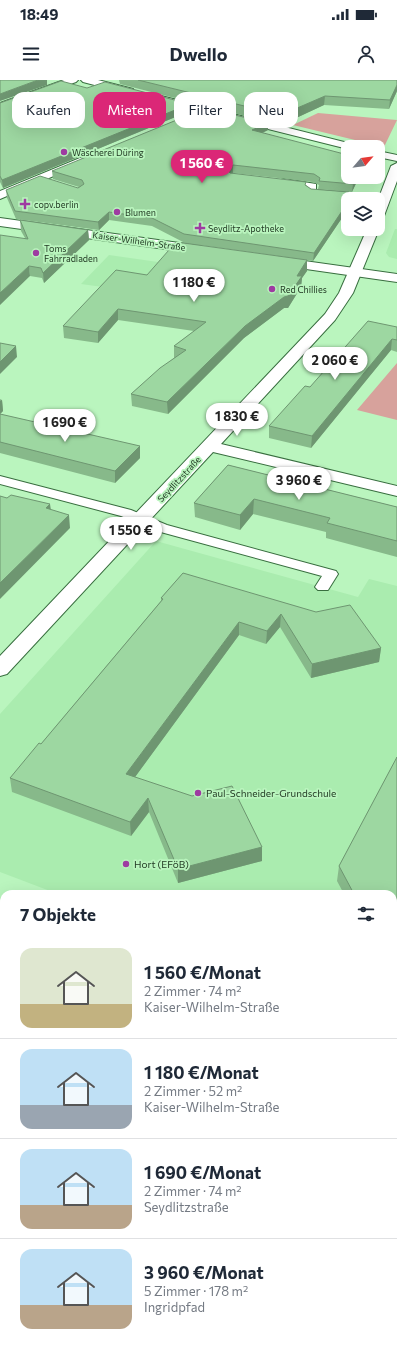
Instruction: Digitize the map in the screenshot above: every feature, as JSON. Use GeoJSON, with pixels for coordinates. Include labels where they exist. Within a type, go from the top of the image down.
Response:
{"type":"FeatureCollection","features":[{"type":"Feature","properties":{"kind":"street"},"geometry":{"type":"LineString","coordinates":[[0,106],[73,80]]}},
{"type":"Feature","properties":{"kind":"street"},"geometry":{"type":"LineString","coordinates":[[86,80],[133,92]]}},
{"type":"Feature","properties":{"kind":"street"},"geometry":{"type":"LineString","coordinates":[[236,118],[341,144]]}},
{"type":"Feature","properties":{"kind":"street"},"geometry":{"type":"LineString","coordinates":[[385,155],[397,158]]}},
{"type":"Feature","properties":{"kind":"street"},"geometry":{"type":"LineString","coordinates":[[0,195],[89,158]]}},
{"type":"Feature","properties":{"kind":"street"},"geometry":{"type":"LineString","coordinates":[[385,196],[397,166]]}},
{"type":"Feature","properties":{"kind":"street","name":"Kaiser-Wilhelm-Straße"},"geometry":{"type":"LineString","coordinates":[[0,222],[214,252]]}},
{"type":"Feature","properties":{"kind":"street","name":"Seydlitzstraße"},"geometry":{"type":"LineString","coordinates":[[0,669],[330,317],[346,293],[370,236]]}},
{"type":"Feature","properties":{"kind":"street"},"geometry":{"type":"LineString","coordinates":[[262,259],[397,278]]}},
{"type":"Feature","properties":{"kind":"street"},"geometry":{"type":"LineString","coordinates":[[210,446],[397,491]]}},
{"type":"Feature","properties":{"kind":"lane"},"geometry":{"type":"LineString","coordinates":[[39,179],[50,182]]}},
{"type":"Feature","properties":{"kind":"lane"},"geometry":{"type":"LineString","coordinates":[[277,182],[313,186],[311,192],[341,195]]}},
{"type":"Feature","properties":{"kind":"lane"},"geometry":{"type":"LineString","coordinates":[[0,480],[126,514],[162,528],[331,574],[323,587]]}},
{"type":"Feature","properties":{"kind":"shaded area"},"geometry":{"type":"Polygon","coordinates":[[[318,113],[397,120],[385,145],[385,140],[355,140],[298,126],[298,123],[318,113]]]}},
{"type":"Feature","properties":{"kind":"shaded area"},"geometry":{"type":"Polygon","coordinates":[[[395,229],[397,229],[397,259],[389,257],[386,253],[395,229]]]}},
{"type":"Feature","properties":{"kind":"shaded area"},"geometry":{"type":"Polygon","coordinates":[[[109,255],[235,273],[212,302],[81,284],[109,255]]]}},
{"type":"Feature","properties":{"kind":"shaded area"},"geometry":{"type":"Polygon","coordinates":[[[397,363],[397,420],[357,410],[397,363]]]}},
{"type":"Feature","properties":{"kind":"shaded area","name":"Paul-Schneider-Grundschule"},"geometry":{"type":"Polygon","coordinates":[[[156,541],[358,597],[369,579],[397,586],[397,890],[47,890],[0,872],[0,714],[156,541]]]}},
{"type":"Feature","properties":{"kind":"building"},"geometry":{"type":"Polygon","coordinates":[[[0,80],[38,80],[0,94],[0,80]]]}},
{"type":"Feature","properties":{"kind":"building"},"geometry":{"type":"Polygon","coordinates":[[[138,80],[397,80],[397,85],[390,100],[325,96],[298,108],[298,92],[244,92],[244,106],[236,104],[236,92],[187,92],[138,80]]]}},
{"type":"Feature","properties":{"kind":"building"},"geometry":{"type":"Polygon","coordinates":[[[61,81],[87,88],[105,82],[144,92],[93,92],[93,128],[131,128],[2,180],[0,176],[0,103],[12,99],[12,128],[85,128],[85,92],[30,92],[61,81]]]}},
{"type":"Feature","properties":{"kind":"building"},"geometry":{"type":"Polygon","coordinates":[[[166,98],[174,100],[174,110],[166,114],[166,98]]]}},
{"type":"Feature","properties":{"kind":"building"},"geometry":{"type":"Polygon","coordinates":[[[236,115],[244,117],[244,128],[257,128],[252,130],[341,153],[341,183],[319,181],[320,178],[314,174],[233,165],[227,169],[230,173],[306,182],[305,185],[311,189],[349,192],[341,192],[341,212],[314,253],[184,234],[152,218],[109,212],[98,222],[15,211],[6,190],[40,176],[78,188],[84,184],[82,180],[52,171],[157,128],[166,128],[166,124],[174,121],[174,128],[236,128],[236,115]]]}},
{"type":"Feature","properties":{"kind":"building"},"geometry":{"type":"Polygon","coordinates":[[[20,220],[88,230],[43,273],[41,268],[29,266],[0,293],[0,235],[28,239],[20,220]]]}},
{"type":"Feature","properties":{"kind":"building"},"geometry":{"type":"Polygon","coordinates":[[[176,242],[307,260],[297,276],[302,276],[288,296],[284,297],[245,326],[167,402],[131,394],[160,368],[186,350],[174,346],[206,322],[118,309],[98,332],[63,326],[116,270],[147,275],[176,242]]]}},
{"type":"Feature","properties":{"kind":"building"},"geometry":{"type":"Polygon","coordinates":[[[368,321],[397,327],[397,340],[392,339],[312,436],[269,426],[305,386],[310,387],[368,321]]]}},
{"type":"Feature","properties":{"kind":"building"},"geometry":{"type":"Polygon","coordinates":[[[0,343],[16,346],[0,362],[0,343]]]}},
{"type":"Feature","properties":{"kind":"building"},"geometry":{"type":"Polygon","coordinates":[[[0,414],[140,446],[115,471],[0,442],[0,414]]]}},
{"type":"Feature","properties":{"kind":"building"},"geometry":{"type":"Polygon","coordinates":[[[228,465],[397,507],[397,541],[327,523],[330,518],[254,499],[240,515],[194,503],[228,465]]]}},
{"type":"Feature","properties":{"kind":"building"},"geometry":{"type":"Polygon","coordinates":[[[11,495],[50,504],[46,508],[69,515],[0,583],[0,496],[7,498],[11,495]]]}},
{"type":"Feature","properties":{"kind":"building"},"geometry":{"type":"Polygon","coordinates":[[[183,573],[316,612],[350,605],[381,648],[312,664],[281,614],[267,631],[239,622],[126,774],[192,796],[232,786],[262,847],[178,869],[148,798],[130,822],[10,778],[39,743],[41,744],[163,599],[161,598],[183,573]]]}},
{"type":"Feature","properties":{"kind":"building"},"geometry":{"type":"Polygon","coordinates":[[[397,757],[397,890],[352,890],[339,866],[397,757]]]}},
{"type":"Feature","properties":{"kind":"place","name":"Wäscherei Düring"},"geometry":{"type":"Point","coordinates":[64,152]}},
{"type":"Feature","properties":{"kind":"place","name":"copv.berlin"},"geometry":{"type":"Point","coordinates":[25,204]}},
{"type":"Feature","properties":{"kind":"place","name":"Blumen"},"geometry":{"type":"Point","coordinates":[117,212]}},
{"type":"Feature","properties":{"kind":"place","name":"Seydlitz-Apotheke"},"geometry":{"type":"Point","coordinates":[200,228]}},
{"type":"Feature","properties":{"kind":"place","name":"Toms Fahrradladen"},"geometry":{"type":"Point","coordinates":[36,253]}},
{"type":"Feature","properties":{"kind":"place","name":"Red Chillies"},"geometry":{"type":"Point","coordinates":[272,289]}},
{"type":"Feature","properties":{"kind":"place","name":"Paul-Schneider-Grundschule"},"geometry":{"type":"Point","coordinates":[198,793]}},
{"type":"Feature","properties":{"kind":"place","name":"Hort (EFöB)"},"geometry":{"type":"Point","coordinates":[126,864]}}]}
